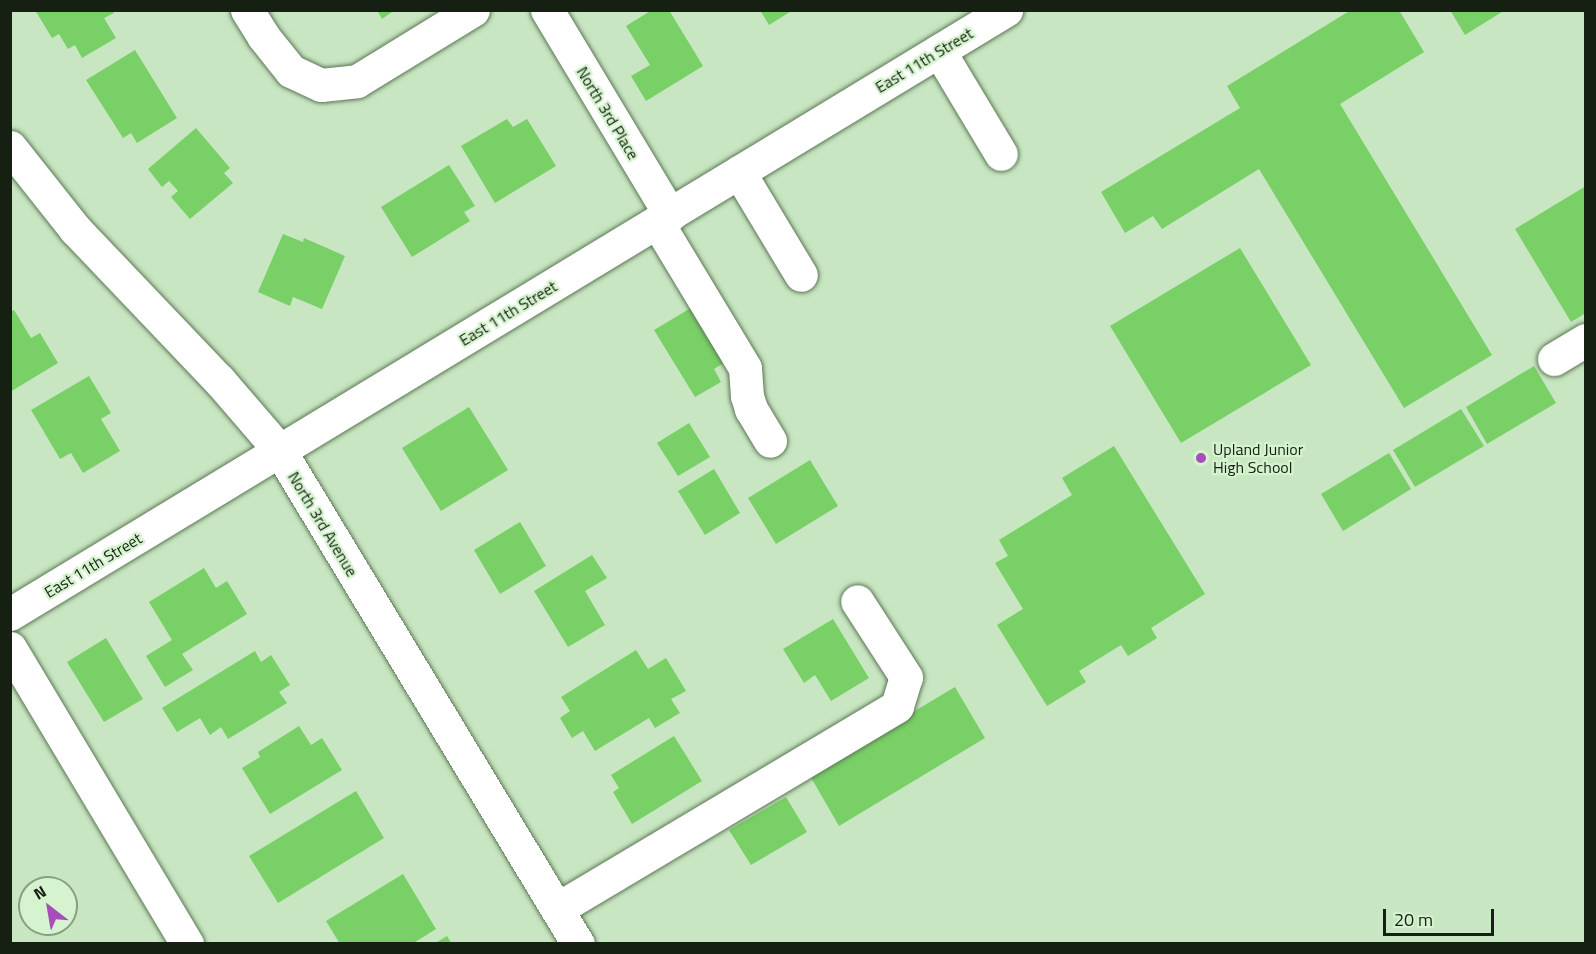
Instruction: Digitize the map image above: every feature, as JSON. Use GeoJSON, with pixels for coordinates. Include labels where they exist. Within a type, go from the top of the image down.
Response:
{"type":"FeatureCollection","features":[{"type":"Feature","properties":{"kind":"street"},"geometry":{"type":"LineString","coordinates":[[247,10],[263,36],[291,71],[321,85],[357,81],[473,10]]}},
{"type":"Feature","properties":{"kind":"street","name":"North 3rd Place"},"geometry":{"type":"LineString","coordinates":[[547,10],[745,368],[747,396],[751,409],[770,441]]}},
{"type":"Feature","properties":{"kind":"street","name":"East 11th Street"},"geometry":{"type":"LineString","coordinates":[[10,614],[1006,10]]}},
{"type":"Feature","properties":{"kind":"street"},"geometry":{"type":"LineString","coordinates":[[939,51],[1001,154]]}},
{"type":"Feature","properties":{"kind":"street","name":"North 3rd Avenue"},"geometry":{"type":"LineString","coordinates":[[10,147],[75,229],[219,380],[280,452],[578,944]]}},
{"type":"Feature","properties":{"kind":"street"},"geometry":{"type":"LineString","coordinates":[[739,172],[801,275]]}},
{"type":"Feature","properties":{"kind":"street"},"geometry":{"type":"LineString","coordinates":[[1554,359],[1586,340]]}},
{"type":"Feature","properties":{"kind":"street"},"geometry":{"type":"LineString","coordinates":[[557,909],[897,706],[906,677],[857,601]]}},
{"type":"Feature","properties":{"kind":"street"},"geometry":{"type":"LineString","coordinates":[[10,648],[187,944]]}},
{"type":"Feature","properties":{"kind":"building"},"geometry":{"type":"Polygon","coordinates":[[[35,10],[112,10],[114,13],[104,18],[116,38],[82,58],[75,45],[68,49],[59,34],[52,38],[35,10]]]}},
{"type":"Feature","properties":{"kind":"building"},"geometry":{"type":"Polygon","coordinates":[[[377,10],[395,10],[382,19],[377,10]]]}},
{"type":"Feature","properties":{"kind":"building"},"geometry":{"type":"Polygon","coordinates":[[[652,10],[669,10],[703,66],[646,101],[631,76],[650,65],[626,26],[652,10]]]}},
{"type":"Feature","properties":{"kind":"building"},"geometry":{"type":"Polygon","coordinates":[[[760,10],[793,10],[769,25],[760,10]]]}},
{"type":"Feature","properties":{"kind":"building"},"geometry":{"type":"Polygon","coordinates":[[[1351,10],[1399,10],[1424,52],[1340,104],[1492,355],[1404,408],[1259,169],[1162,229],[1153,216],[1125,233],[1101,192],[1240,108],[1227,86],[1351,10]]]}},
{"type":"Feature","properties":{"kind":"building"},"geometry":{"type":"Polygon","coordinates":[[[1450,10],[1505,10],[1465,35],[1450,10]]]}},
{"type":"Feature","properties":{"kind":"building"},"geometry":{"type":"Polygon","coordinates":[[[135,50],[177,118],[137,143],[131,133],[123,138],[86,80],[135,50]]]}},
{"type":"Feature","properties":{"kind":"building"},"geometry":{"type":"Polygon","coordinates":[[[507,119],[513,127],[527,119],[556,166],[495,203],[461,146],[507,119]]]}},
{"type":"Feature","properties":{"kind":"building"},"geometry":{"type":"Polygon","coordinates":[[[196,128],[230,168],[224,173],[233,183],[190,219],[171,197],[178,191],[169,181],[162,187],[148,169],[196,128]]]}},
{"type":"Feature","properties":{"kind":"building"},"geometry":{"type":"Polygon","coordinates":[[[449,165],[475,206],[464,212],[470,221],[412,257],[381,207],[449,165]]]}},
{"type":"Feature","properties":{"kind":"building"},"geometry":{"type":"Polygon","coordinates":[[[1586,186],[1586,313],[1571,322],[1515,229],[1586,186]]]}},
{"type":"Feature","properties":{"kind":"building"},"geometry":{"type":"Polygon","coordinates":[[[283,234],[303,242],[304,238],[345,256],[322,309],[293,297],[290,306],[258,292],[283,234]]]}},
{"type":"Feature","properties":{"kind":"building"},"geometry":{"type":"Polygon","coordinates":[[[1240,248],[1311,365],[1181,443],[1110,326],[1240,248]]]}},
{"type":"Feature","properties":{"kind":"building"},"geometry":{"type":"Polygon","coordinates":[[[694,306],[727,361],[714,369],[721,382],[695,397],[654,330],[694,306]]]}},
{"type":"Feature","properties":{"kind":"building"},"geometry":{"type":"Polygon","coordinates":[[[14,310],[31,338],[40,333],[58,363],[10,392],[10,312],[14,310]]]}},
{"type":"Feature","properties":{"kind":"building"},"geometry":{"type":"Polygon","coordinates":[[[1534,366],[1556,403],[1487,444],[1466,407],[1534,366]]]}},
{"type":"Feature","properties":{"kind":"building"},"geometry":{"type":"Polygon","coordinates":[[[89,376],[111,413],[101,419],[120,451],[83,473],[71,453],[60,459],[31,410],[89,376]]]}},
{"type":"Feature","properties":{"kind":"building"},"geometry":{"type":"Polygon","coordinates":[[[469,407],[508,470],[441,511],[402,448],[469,407]]]}},
{"type":"Feature","properties":{"kind":"building"},"geometry":{"type":"Polygon","coordinates":[[[1461,409],[1484,446],[1415,487],[1393,450],[1461,409]]]}},
{"type":"Feature","properties":{"kind":"building"},"geometry":{"type":"Polygon","coordinates":[[[689,423],[710,457],[678,476],[657,443],[689,423]]]}},
{"type":"Feature","properties":{"kind":"building"},"geometry":{"type":"Polygon","coordinates":[[[1114,446],[1205,594],[1151,628],[1157,638],[1128,656],[1121,645],[1079,671],[1086,682],[1047,706],[997,625],[1023,609],[995,563],[1008,556],[999,540],[1072,495],[1062,478],[1114,446]]]}},
{"type":"Feature","properties":{"kind":"building"},"geometry":{"type":"Polygon","coordinates":[[[1389,453],[1411,489],[1343,531],[1321,494],[1389,453]]]}},
{"type":"Feature","properties":{"kind":"building"},"geometry":{"type":"Polygon","coordinates":[[[810,460],[838,506],[776,544],[748,498],[810,460]]]}},
{"type":"Feature","properties":{"kind":"building"},"geometry":{"type":"Polygon","coordinates":[[[714,469],[740,513],[705,535],[678,491],[714,469]]]}},
{"type":"Feature","properties":{"kind":"building"},"geometry":{"type":"Polygon","coordinates":[[[520,522],[546,566],[500,594],[474,550],[520,522]]]}},
{"type":"Feature","properties":{"kind":"building"},"geometry":{"type":"Polygon","coordinates":[[[592,555],[607,578],[585,591],[605,625],[568,647],[534,591],[592,555]]]}},
{"type":"Feature","properties":{"kind":"building"},"geometry":{"type":"Polygon","coordinates":[[[204,568],[216,588],[227,581],[247,614],[182,654],[193,670],[165,687],[146,656],[172,640],[149,602],[204,568]]]}},
{"type":"Feature","properties":{"kind":"building"},"geometry":{"type":"Polygon","coordinates":[[[833,619],[869,678],[831,701],[815,675],[804,683],[783,649],[833,619]]]}},
{"type":"Feature","properties":{"kind":"building"},"geometry":{"type":"Polygon","coordinates":[[[106,638],[143,699],[104,722],[67,662],[106,638]]]}},
{"type":"Feature","properties":{"kind":"building"},"geometry":{"type":"Polygon","coordinates":[[[636,650],[648,669],[666,658],[686,691],[671,699],[680,713],[655,728],[649,718],[595,751],[583,731],[572,738],[560,718],[570,711],[561,697],[636,650]]]}},
{"type":"Feature","properties":{"kind":"building"},"geometry":{"type":"Polygon","coordinates":[[[255,651],[261,662],[271,655],[290,685],[279,692],[287,703],[228,739],[221,727],[210,735],[200,718],[177,732],[162,708],[255,651]]]}},
{"type":"Feature","properties":{"kind":"building"},"geometry":{"type":"Polygon","coordinates":[[[955,687],[985,738],[839,826],[809,774],[955,687]]]}},
{"type":"Feature","properties":{"kind":"building"},"geometry":{"type":"Polygon","coordinates":[[[299,726],[311,745],[322,738],[342,770],[270,814],[242,768],[260,757],[258,752],[299,726]]]}},
{"type":"Feature","properties":{"kind":"building"},"geometry":{"type":"Polygon","coordinates":[[[674,736],[702,781],[632,824],[613,792],[619,788],[611,775],[674,736]]]}},
{"type":"Feature","properties":{"kind":"building"},"geometry":{"type":"Polygon","coordinates":[[[356,791],[384,838],[278,903],[249,856],[356,791]]]}},
{"type":"Feature","properties":{"kind":"building"},"geometry":{"type":"Polygon","coordinates":[[[786,797],[807,832],[751,865],[729,830],[786,797]]]}},
{"type":"Feature","properties":{"kind":"building"},"geometry":{"type":"Polygon","coordinates":[[[403,874],[436,929],[412,944],[340,944],[326,921],[403,874]]]}},
{"type":"Feature","properties":{"kind":"building"},"geometry":{"type":"Polygon","coordinates":[[[447,936],[452,944],[434,944],[447,936]]]}},
{"type":"Feature","properties":{"kind":"place","name":"Upland Junior High School"},"geometry":{"type":"Point","coordinates":[1201,458]}}]}
